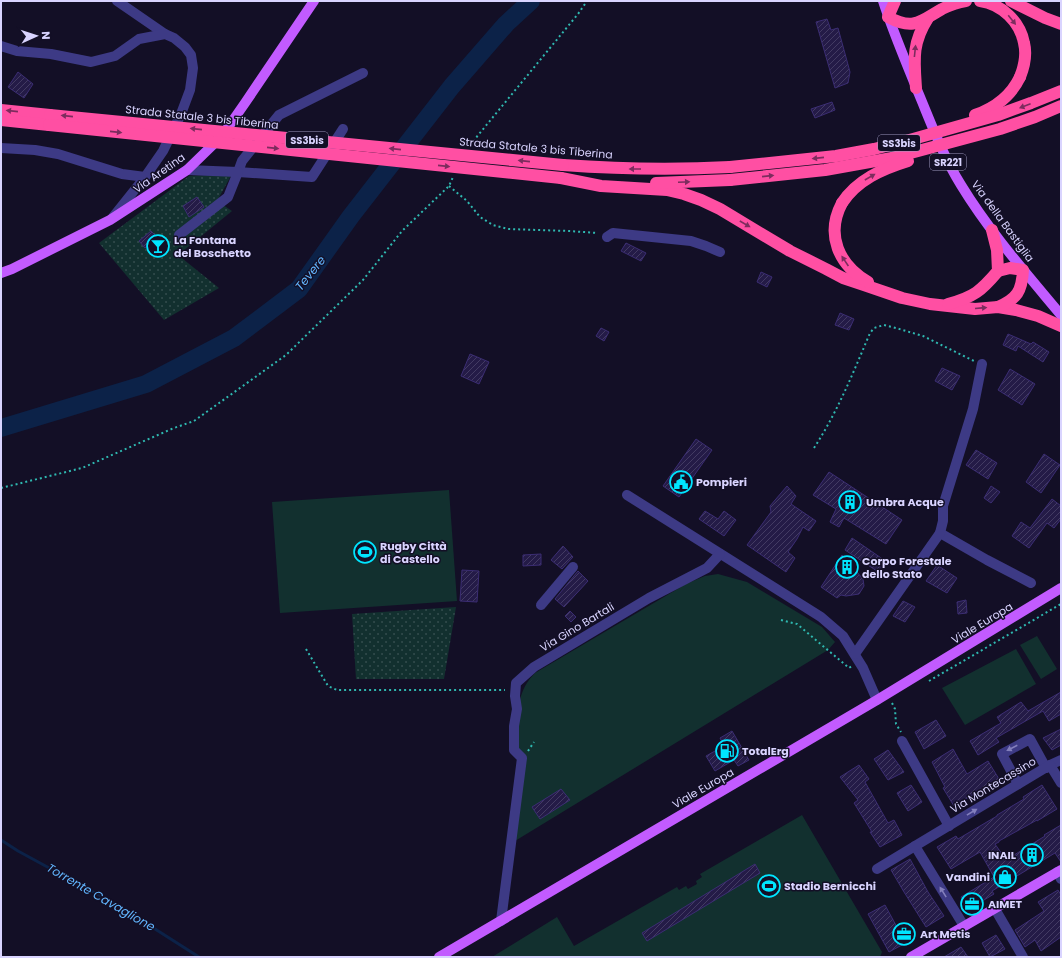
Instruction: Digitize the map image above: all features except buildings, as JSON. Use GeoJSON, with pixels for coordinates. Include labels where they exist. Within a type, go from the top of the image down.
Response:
{"type":"FeatureCollection","features":[{"type":"Feature","properties":{"kind":"highway"},"geometry":{"type":"LineString","coordinates":[[895,1],[888,17],[907,24],[919,22],[949,5],[966,1]]}},
{"type":"Feature","properties":{"kind":"highway"},"geometry":{"type":"LineString","coordinates":[[836,156],[869,145],[931,129],[979,114],[1006,98],[1016,86],[1024,65],[1024,44],[1019,29],[1014,21],[1001,8],[991,3],[980,1]]}},
{"type":"Feature","properties":{"kind":"highway"},"geometry":{"type":"LineString","coordinates":[[1011,1],[1045,18],[1061,24]]}},
{"type":"Feature","properties":{"kind":"highway"},"geometry":{"type":"LineString","coordinates":[[916,88],[916,43],[928,18]]}},
{"type":"Feature","properties":{"kind":"highway","name":"Strada Statale 3 bis Tiberina"},"geometry":{"type":"LineString","coordinates":[[1,120],[50,120],[563,165],[631,169],[698,168],[730,167],[836,156],[896,144],[998,115],[1061,91]]}},
{"type":"Feature","properties":{"kind":"highway","name":"Strada Statale 3 bis Tiberina"},"geometry":{"type":"LineString","coordinates":[[1,110],[50,120],[561,178],[632,183],[730,180],[809,172],[892,158],[1000,129],[1061,106]]}},
{"type":"Feature","properties":{"kind":"highway"},"geometry":{"type":"LineString","coordinates":[[886,293],[855,273],[841,256],[837,246],[835,231],[836,217],[842,203],[856,186],[876,173],[905,162],[974,142],[985,138],[1000,129]]}},
{"type":"Feature","properties":{"kind":"highway"},"geometry":{"type":"LineString","coordinates":[[561,178],[601,186],[667,190],[689,195],[720,210],[826,269],[886,293],[918,302],[943,306],[975,309],[998,307],[1016,310],[1032,314],[1061,326]]}},
{"type":"Feature","properties":{"kind":"highway"},"geometry":{"type":"LineString","coordinates":[[992,230],[997,250],[998,271]]}},
{"type":"Feature","properties":{"kind":"highway"},"geometry":{"type":"LineString","coordinates":[[943,306],[974,294],[985,286],[998,271],[1010,268],[1023,270],[1020,287],[1016,296],[1007,303],[998,307]]}},
{"type":"Feature","properties":{"kind":"main road","name":"Via Aretina"},"geometry":{"type":"LineString","coordinates":[[1,273],[110,220],[187,170],[222,136],[246,103],[314,1]]}},
{"type":"Feature","properties":{"kind":"main road","name":"Via della Bastiglia"},"geometry":{"type":"LineString","coordinates":[[883,1],[936,138],[947,160],[968,196],[992,230],[1061,315]]}},
{"type":"Feature","properties":{"kind":"main road","name":"Viale Europa"},"geometry":{"type":"LineString","coordinates":[[439,957],[876,700],[1061,588]]}},
{"type":"Feature","properties":{"kind":"main road"},"geometry":{"type":"LineString","coordinates":[[911,957],[924,954],[964,926],[1060,874]]}},
{"type":"Feature","properties":{"kind":"street"},"geometry":{"type":"LineString","coordinates":[[110,220],[145,177],[163,151],[181,114],[190,90],[193,68],[191,55],[185,47],[174,38],[165,34],[117,1]]}},
{"type":"Feature","properties":{"kind":"street"},"geometry":{"type":"LineString","coordinates":[[1,46],[17,51],[51,54],[91,62],[115,56],[139,39],[165,34]]}},
{"type":"Feature","properties":{"kind":"street"},"geometry":{"type":"LineString","coordinates":[[179,235],[232,199],[242,161],[279,115],[363,73]]}},
{"type":"Feature","properties":{"kind":"street"},"geometry":{"type":"LineString","coordinates":[[187,170],[312,177],[343,129]]}},
{"type":"Feature","properties":{"kind":"street"},"geometry":{"type":"LineString","coordinates":[[1,148],[35,150],[58,154],[122,174],[145,177]]}},
{"type":"Feature","properties":{"kind":"street"},"geometry":{"type":"LineString","coordinates":[[607,237],[613,233],[691,241],[720,252]]}},
{"type":"Feature","properties":{"kind":"street"},"geometry":{"type":"LineString","coordinates":[[857,658],[940,533],[943,520],[943,506],[973,409],[982,364]]}},
{"type":"Feature","properties":{"kind":"street"},"geometry":{"type":"LineString","coordinates":[[627,495],[821,617],[843,636],[857,658],[876,700]]}},
{"type":"Feature","properties":{"kind":"street"},"geometry":{"type":"LineString","coordinates":[[940,533],[1031,584]]}},
{"type":"Feature","properties":{"kind":"street","name":"Via Gino Bartali"},"geometry":{"type":"LineString","coordinates":[[501,921],[522,758],[514,750],[514,726],[517,709],[515,696],[516,683],[534,666],[649,598],[707,568],[720,554]]}},
{"type":"Feature","properties":{"kind":"street"},"geometry":{"type":"LineString","coordinates":[[541,604],[573,567]]}},
{"type":"Feature","properties":{"kind":"street"},"geometry":{"type":"LineString","coordinates":[[1018,784],[1002,754],[1030,739],[1048,767]]}},
{"type":"Feature","properties":{"kind":"street","name":"Via Montecassino"},"geometry":{"type":"LineString","coordinates":[[902,740],[949,826]]}},
{"type":"Feature","properties":{"kind":"street","name":"Via Montecassino"},"geometry":{"type":"LineString","coordinates":[[877,869],[1018,784],[1061,760]]}},
{"type":"Feature","properties":{"kind":"street","name":"Via Montecassino"},"geometry":{"type":"LineString","coordinates":[[1048,767],[1061,783]]}},
{"type":"Feature","properties":{"kind":"street"},"geometry":{"type":"LineString","coordinates":[[915,846],[964,926]]}},
{"type":"Feature","properties":{"kind":"street"},"geometry":{"type":"LineString","coordinates":[[995,909],[1023,957]]}},
{"type":"Feature","properties":{"kind":"path"},"geometry":{"type":"LineString","coordinates":[[468,147],[578,14],[587,1]]}},
{"type":"Feature","properties":{"kind":"path"},"geometry":{"type":"LineString","coordinates":[[1,488],[82,468],[174,428],[194,421],[286,355],[363,280],[402,231],[449,186],[455,173]]}},
{"type":"Feature","properties":{"kind":"path"},"geometry":{"type":"LineString","coordinates":[[449,186],[467,201],[480,217],[493,225],[508,229],[602,233],[607,237]]}},
{"type":"Feature","properties":{"kind":"path"},"geometry":{"type":"LineString","coordinates":[[814,448],[836,412],[870,333],[874,328],[884,325],[923,336],[982,364]]}},
{"type":"Feature","properties":{"kind":"path"},"geometry":{"type":"LineString","coordinates":[[781,620],[797,624],[849,668],[857,658]]}},
{"type":"Feature","properties":{"kind":"path"},"geometry":{"type":"LineString","coordinates":[[306,649],[328,686],[337,690],[505,690],[515,696]]}},
{"type":"Feature","properties":{"kind":"path"},"geometry":{"type":"LineString","coordinates":[[892,703],[895,709],[896,724],[901,733],[902,740]]}},
{"type":"Feature","properties":{"kind":"green space"},"geometry":{"type":"Polygon","coordinates":[[[232,174],[217,201],[232,211],[178,255],[219,288],[164,320],[99,243],[189,176],[232,174]]]}},
{"type":"Feature","properties":{"kind":"green space","name":"Rugby Città di Castello"},"geometry":{"type":"Polygon","coordinates":[[[449,490],[457,601],[280,613],[272,502],[449,490]]]}},
{"type":"Feature","properties":{"kind":"green space"},"geometry":{"type":"Polygon","coordinates":[[[718,574],[747,582],[822,627],[835,642],[828,650],[515,841],[518,774],[518,710],[522,693],[530,678],[535,673],[686,584],[705,576],[718,574]]]}},
{"type":"Feature","properties":{"kind":"green space"},"geometry":{"type":"Polygon","coordinates":[[[456,607],[444,679],[356,679],[352,614],[456,607]]]}},
{"type":"Feature","properties":{"kind":"green space"},"geometry":{"type":"Polygon","coordinates":[[[1037,636],[1057,669],[1041,679],[1020,645],[1037,636]]]}},
{"type":"Feature","properties":{"kind":"green space"},"geometry":{"type":"Polygon","coordinates":[[[1016,649],[1036,684],[965,725],[942,688],[1016,649]]]}},
{"type":"Feature","properties":{"kind":"green space","name":"Stadio Bernicchi"},"geometry":{"type":"Polygon","coordinates":[[[802,815],[882,952],[880,957],[492,957],[557,917],[574,946],[677,887],[679,890],[686,886],[688,889],[697,884],[696,881],[702,877],[700,874],[802,815]]]}},
{"type":"Feature","properties":{"kind":"waterway","name":"Tevere"},"geometry":{"type":"LineString","coordinates":[[1,428],[146,384],[234,338],[299,289],[351,216],[452,86],[506,24],[531,1]]}},
{"type":"Feature","properties":{"kind":"waterway","name":"Torrente Cavaglione"},"geometry":{"type":"LineString","coordinates":[[1,840],[18,851],[119,906],[199,957]]}},
{"type":"Feature","properties":{"kind":"place","name":"La Fontana del Boschetto"},"geometry":{"type":"Point","coordinates":[158,246]}},
{"type":"Feature","properties":{"kind":"place","name":"Pompieri"},"geometry":{"type":"Point","coordinates":[681,482]}},
{"type":"Feature","properties":{"kind":"place","name":"Umbra Acque"},"geometry":{"type":"Point","coordinates":[850,502]}},
{"type":"Feature","properties":{"kind":"place","name":"Rugby Città di Castello"},"geometry":{"type":"Point","coordinates":[365,552]}},
{"type":"Feature","properties":{"kind":"place","name":"Corpo Forestale dello Stato"},"geometry":{"type":"Point","coordinates":[847,567]}},
{"type":"Feature","properties":{"kind":"place","name":"TotalErg"},"geometry":{"type":"Point","coordinates":[727,751]}},
{"type":"Feature","properties":{"kind":"place","name":"INAIL"},"geometry":{"type":"Point","coordinates":[1032,855]}},
{"type":"Feature","properties":{"kind":"place","name":"Vandini"},"geometry":{"type":"Point","coordinates":[1005,877]}},
{"type":"Feature","properties":{"kind":"place","name":"Stadio Bernicchi"},"geometry":{"type":"Point","coordinates":[769,886]}},
{"type":"Feature","properties":{"kind":"place","name":"AIMET"},"geometry":{"type":"Point","coordinates":[972,904]}},
{"type":"Feature","properties":{"kind":"place","name":"Art Metis"},"geometry":{"type":"Point","coordinates":[904,934]}}]}
